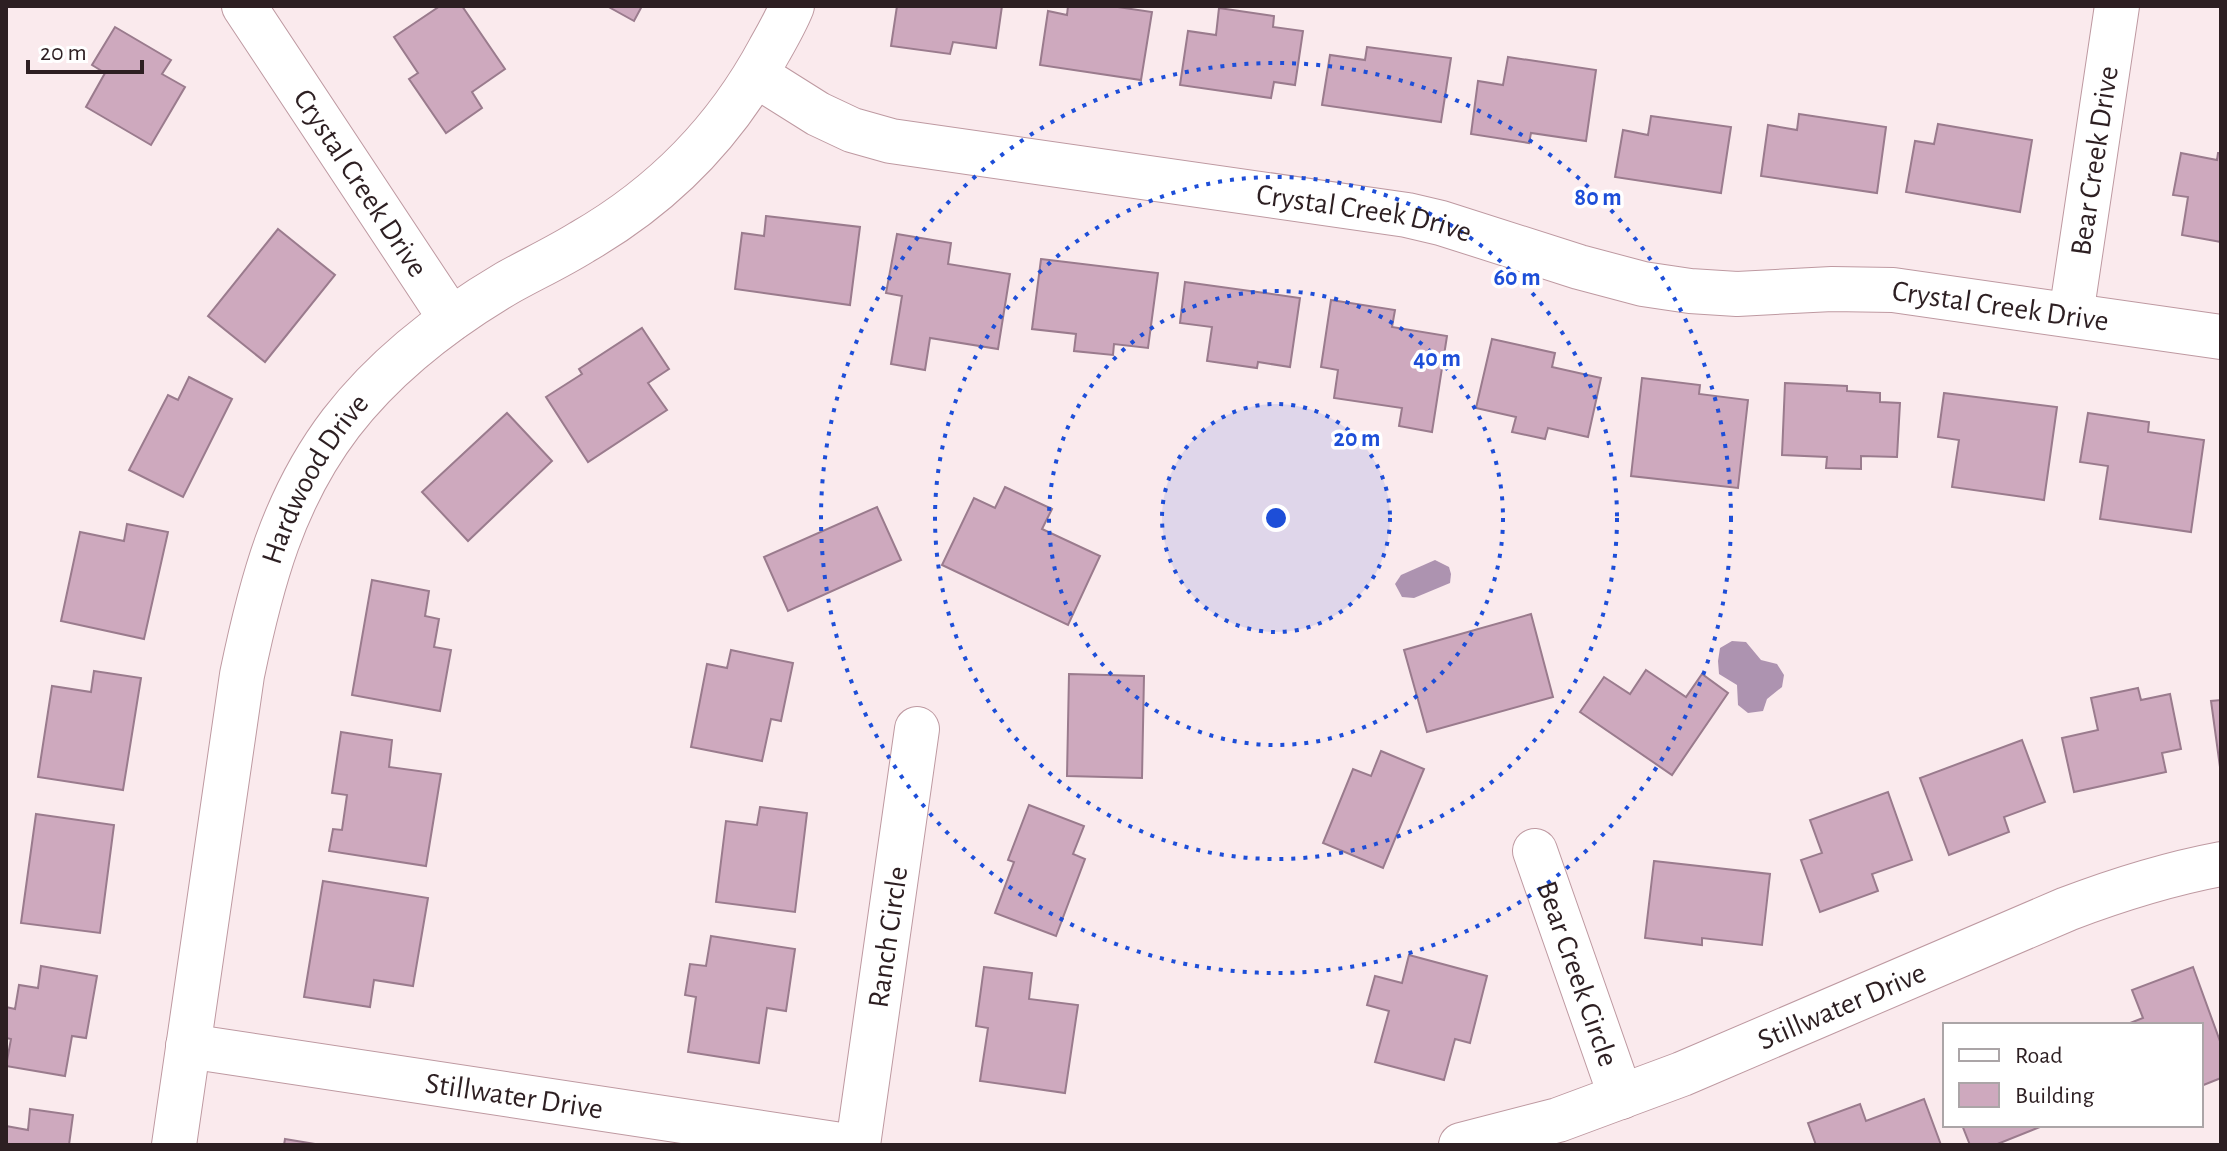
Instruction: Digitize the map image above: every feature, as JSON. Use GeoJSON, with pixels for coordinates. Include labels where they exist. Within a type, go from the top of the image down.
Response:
{"type":"FeatureCollection","features":[{"type":"Feature","properties":{"kind":"street","name":"Crystal Creek Drive"},"geometry":{"type":"LineString","coordinates":[[244,6],[451,319]]}},
{"type":"Feature","properties":{"kind":"street","name":"Hardwood Drive"},"geometry":{"type":"LineString","coordinates":[[174,1145],[242,675],[257,605],[273,552],[289,509],[312,466],[342,423],[374,386],[451,319],[506,283],[584,242],[664,186],[721,125],[756,75],[792,6]]}},
{"type":"Feature","properties":{"kind":"street","name":"Bear Creek Drive"},"geometry":{"type":"LineString","coordinates":[[2071,315],[2117,6]]}},
{"type":"Feature","properties":{"kind":"street","name":"Crystal Creek Drive"},"geometry":{"type":"LineString","coordinates":[[756,75],[818,114],[852,130],[891,141],[1407,215],[1643,284],[1737,294],[1832,289],[1893,290],[2221,337]]}},
{"type":"Feature","properties":{"kind":"street","name":"Ranch Circle"},"geometry":{"type":"LineString","coordinates":[[858,1145],[917,729]]}},
{"type":"Feature","properties":{"kind":"street","name":"Bear Creek Circle"},"geometry":{"type":"LineString","coordinates":[[1535,851],[1621,1097]]}},
{"type":"Feature","properties":{"kind":"street","name":"Stillwater Drive"},"geometry":{"type":"LineString","coordinates":[[1461,1145],[1545,1123],[1682,1074],[2067,909],[2155,879],[2221,864]]}},
{"type":"Feature","properties":{"kind":"street","name":"Stillwater Drive"},"geometry":{"type":"LineString","coordinates":[[188,1046],[841,1145]]}},
{"type":"Feature","properties":{"kind":"shaded area"},"geometry":{"type":"Polygon","coordinates":[[[1435,560],[1449,567],[1450,583],[1414,598],[1402,597],[1395,584],[1401,575],[1435,560]]]}},
{"type":"Feature","properties":{"kind":"shaded area"},"geometry":{"type":"Polygon","coordinates":[[[1732,641],[1746,642],[1761,660],[1777,664],[1784,675],[1782,687],[1767,699],[1763,711],[1748,713],[1738,705],[1737,685],[1719,674],[1720,648],[1732,641]]]}},
{"type":"Feature","properties":{"kind":"building"},"geometry":{"type":"Polygon","coordinates":[[[440,6],[462,6],[505,69],[472,92],[482,108],[446,133],[409,79],[418,73],[394,37],[440,6]]]}},
{"type":"Feature","properties":{"kind":"building"},"geometry":{"type":"Polygon","coordinates":[[[607,6],[642,6],[634,21],[607,6]]]}},
{"type":"Feature","properties":{"kind":"building"},"geometry":{"type":"Polygon","coordinates":[[[897,6],[1002,6],[996,48],[953,42],[950,54],[891,46],[897,6]]]}},
{"type":"Feature","properties":{"kind":"building"},"geometry":{"type":"Polygon","coordinates":[[[1068,6],[1111,6],[1152,12],[1141,80],[1040,65],[1048,11],[1067,15],[1068,6]]]}},
{"type":"Feature","properties":{"kind":"building"},"geometry":{"type":"Polygon","coordinates":[[[1219,8],[1274,16],[1273,27],[1303,31],[1295,85],[1274,82],[1271,98],[1180,85],[1188,31],[1216,35],[1219,8]]]}},
{"type":"Feature","properties":{"kind":"building"},"geometry":{"type":"Polygon","coordinates":[[[115,27],[171,60],[162,74],[185,87],[151,145],[86,107],[105,73],[92,65],[115,27]]]}},
{"type":"Feature","properties":{"kind":"building"},"geometry":{"type":"Polygon","coordinates":[[[1367,47],[1451,58],[1441,122],[1322,105],[1330,55],[1365,60],[1367,47]]]}},
{"type":"Feature","properties":{"kind":"building"},"geometry":{"type":"Polygon","coordinates":[[[1508,57],[1596,70],[1586,141],[1531,133],[1529,143],[1471,134],[1478,81],[1503,85],[1508,57]]]}},
{"type":"Feature","properties":{"kind":"building"},"geometry":{"type":"Polygon","coordinates":[[[1799,114],[1886,127],[1877,193],[1761,176],[1768,125],[1797,130],[1799,114]]]}},
{"type":"Feature","properties":{"kind":"building"},"geometry":{"type":"Polygon","coordinates":[[[1651,116],[1731,127],[1721,193],[1615,177],[1623,130],[1648,135],[1651,116]]]}},
{"type":"Feature","properties":{"kind":"building"},"geometry":{"type":"Polygon","coordinates":[[[1938,124],[2032,140],[2020,212],[1906,192],[1915,141],[1934,144],[1938,124]]]}},
{"type":"Feature","properties":{"kind":"building"},"geometry":{"type":"Polygon","coordinates":[[[2181,153],[2217,160],[2218,153],[2221,153],[2221,242],[2182,235],[2188,197],[2173,195],[2181,153]]]}},
{"type":"Feature","properties":{"kind":"building"},"geometry":{"type":"Polygon","coordinates":[[[766,216],[860,227],[850,305],[735,289],[742,233],[764,236],[766,216]]]}},
{"type":"Feature","properties":{"kind":"building"},"geometry":{"type":"Polygon","coordinates":[[[278,229],[335,275],[265,362],[208,316],[278,229]]]}},
{"type":"Feature","properties":{"kind":"building"},"geometry":{"type":"Polygon","coordinates":[[[897,234],[951,243],[948,264],[1010,274],[998,349],[930,338],[925,370],[891,364],[902,296],[886,293],[897,234]]]}},
{"type":"Feature","properties":{"kind":"building"},"geometry":{"type":"Polygon","coordinates":[[[1041,259],[1158,273],[1148,348],[1114,344],[1113,355],[1074,351],[1076,334],[1032,329],[1041,259]]]}},
{"type":"Feature","properties":{"kind":"building"},"geometry":{"type":"Polygon","coordinates":[[[1185,282],[1300,298],[1290,367],[1258,362],[1257,368],[1207,361],[1212,327],[1180,323],[1185,282]]]}},
{"type":"Feature","properties":{"kind":"building"},"geometry":{"type":"Polygon","coordinates":[[[1331,300],[1395,310],[1392,327],[1447,336],[1432,432],[1399,426],[1402,408],[1334,398],[1338,370],[1321,367],[1331,300]]]}},
{"type":"Feature","properties":{"kind":"building"},"geometry":{"type":"Polygon","coordinates":[[[642,328],[669,369],[648,383],[667,410],[588,462],[546,397],[582,374],[579,369],[642,328]]]}},
{"type":"Feature","properties":{"kind":"building"},"geometry":{"type":"Polygon","coordinates":[[[1492,339],[1555,353],[1552,367],[1601,378],[1588,437],[1548,428],[1545,439],[1512,432],[1516,417],[1476,408],[1492,339]]]}},
{"type":"Feature","properties":{"kind":"building"},"geometry":{"type":"Polygon","coordinates":[[[189,377],[232,399],[183,497],[129,470],[168,395],[178,400],[189,377]]]}},
{"type":"Feature","properties":{"kind":"building"},"geometry":{"type":"Polygon","coordinates":[[[1642,378],[1700,385],[1699,394],[1748,400],[1738,488],[1631,476],[1642,378]]]}},
{"type":"Feature","properties":{"kind":"building"},"geometry":{"type":"Polygon","coordinates":[[[1785,383],[1847,386],[1847,391],[1880,393],[1880,402],[1900,403],[1897,457],[1861,456],[1861,469],[1826,468],[1827,457],[1782,455],[1785,383]]]}},
{"type":"Feature","properties":{"kind":"building"},"geometry":{"type":"Polygon","coordinates":[[[1944,393],[2057,407],[2044,500],[1952,487],[1959,440],[1938,437],[1944,393]]]}},
{"type":"Feature","properties":{"kind":"building"},"geometry":{"type":"Polygon","coordinates":[[[507,413],[552,461],[468,541],[422,492],[507,413]]]}},
{"type":"Feature","properties":{"kind":"building"},"geometry":{"type":"Polygon","coordinates":[[[2088,413],[2149,422],[2148,432],[2204,440],[2191,532],[2100,519],[2108,466],[2080,462],[2088,413]]]}},
{"type":"Feature","properties":{"kind":"building"},"geometry":{"type":"Polygon","coordinates":[[[1005,487],[1052,509],[1042,529],[1100,556],[1068,625],[942,565],[974,498],[995,508],[1005,487]]]}},
{"type":"Feature","properties":{"kind":"building"},"geometry":{"type":"Polygon","coordinates":[[[877,507],[901,560],[788,611],[764,557],[877,507]]]}},
{"type":"Feature","properties":{"kind":"building"},"geometry":{"type":"Polygon","coordinates":[[[127,524],[168,532],[144,639],[61,621],[80,532],[124,541],[127,524]]]}},
{"type":"Feature","properties":{"kind":"building"},"geometry":{"type":"Polygon","coordinates":[[[372,580],[429,591],[425,616],[439,619],[434,647],[451,650],[440,711],[352,695],[372,580]]]}},
{"type":"Feature","properties":{"kind":"building"},"geometry":{"type":"Polygon","coordinates":[[[1531,614],[1553,697],[1427,732],[1404,650],[1531,614]]]}},
{"type":"Feature","properties":{"kind":"building"},"geometry":{"type":"Polygon","coordinates":[[[731,650],[793,663],[781,721],[771,719],[762,761],[691,747],[707,664],[727,668],[731,650]]]}},
{"type":"Feature","properties":{"kind":"building"},"geometry":{"type":"Polygon","coordinates":[[[1646,670],[1686,697],[1702,674],[1728,693],[1672,775],[1580,712],[1604,677],[1630,694],[1646,670]]]}},
{"type":"Feature","properties":{"kind":"building"},"geometry":{"type":"Polygon","coordinates":[[[94,671],[141,678],[123,790],[38,777],[52,686],[91,692],[94,671]]]}},
{"type":"Feature","properties":{"kind":"building"},"geometry":{"type":"Polygon","coordinates":[[[1069,674],[1144,676],[1142,778],[1067,776],[1069,674]]]}},
{"type":"Feature","properties":{"kind":"building"},"geometry":{"type":"Polygon","coordinates":[[[2138,688],[2141,700],[2170,694],[2181,749],[2162,753],[2166,772],[2074,792],[2062,738],[2098,730],[2091,698],[2138,688]]]}},
{"type":"Feature","properties":{"kind":"building"},"geometry":{"type":"Polygon","coordinates":[[[2221,700],[2221,767],[2220,767],[2211,701],[2221,700]]]}},
{"type":"Feature","properties":{"kind":"building"},"geometry":{"type":"Polygon","coordinates":[[[341,732],[392,740],[389,767],[441,774],[426,866],[329,851],[333,829],[342,830],[347,795],[332,793],[341,732]]]}},
{"type":"Feature","properties":{"kind":"building"},"geometry":{"type":"Polygon","coordinates":[[[2022,740],[2045,802],[2004,817],[2009,832],[1949,855],[1920,778],[2022,740]]]}},
{"type":"Feature","properties":{"kind":"building"},"geometry":{"type":"Polygon","coordinates":[[[1381,751],[1424,769],[1383,868],[1323,843],[1353,769],[1371,776],[1381,751]]]}},
{"type":"Feature","properties":{"kind":"building"},"geometry":{"type":"Polygon","coordinates":[[[1888,792],[1912,860],[1872,874],[1878,891],[1820,912],[1801,860],[1822,853],[1810,820],[1888,792]]]}},
{"type":"Feature","properties":{"kind":"building"},"geometry":{"type":"Polygon","coordinates":[[[1029,805],[1084,826],[1073,854],[1085,859],[1056,936],[995,913],[1014,862],[1008,860],[1029,805]]]}},
{"type":"Feature","properties":{"kind":"building"},"geometry":{"type":"Polygon","coordinates":[[[760,807],[807,813],[795,912],[716,902],[726,821],[757,825],[760,807]]]}},
{"type":"Feature","properties":{"kind":"building"},"geometry":{"type":"Polygon","coordinates":[[[36,814],[114,825],[100,933],[21,923],[36,814]]]}},
{"type":"Feature","properties":{"kind":"building"},"geometry":{"type":"Polygon","coordinates":[[[1654,861],[1770,874],[1762,945],[1702,938],[1702,945],[1645,938],[1654,861]]]}},
{"type":"Feature","properties":{"kind":"building"},"geometry":{"type":"Polygon","coordinates":[[[323,881],[428,898],[413,986],[374,980],[370,1007],[304,997],[323,881]]]}},
{"type":"Feature","properties":{"kind":"building"},"geometry":{"type":"Polygon","coordinates":[[[711,936],[795,949],[786,1011],[767,1008],[759,1063],[688,1052],[696,997],[685,995],[690,964],[706,966],[711,936]]]}},
{"type":"Feature","properties":{"kind":"building"},"geometry":{"type":"Polygon","coordinates":[[[1409,955],[1487,976],[1470,1043],[1455,1039],[1444,1080],[1375,1062],[1389,1011],[1367,1005],[1375,976],[1402,983],[1409,955]]]}},
{"type":"Feature","properties":{"kind":"building"},"geometry":{"type":"Polygon","coordinates":[[[41,966],[97,976],[86,1038],[72,1036],[65,1076],[6,1066],[11,1039],[6,1038],[6,1007],[15,1009],[19,985],[38,988],[41,966]]]}},
{"type":"Feature","properties":{"kind":"building"},"geometry":{"type":"Polygon","coordinates":[[[984,967],[1032,973],[1029,999],[1078,1005],[1065,1093],[980,1081],[988,1028],[976,1026],[984,967]]]}},
{"type":"Feature","properties":{"kind":"building"},"geometry":{"type":"Polygon","coordinates":[[[2193,967],[2221,1044],[2221,1078],[2203,1085],[2203,1023],[2130,1023],[2143,1018],[2132,990],[2193,967]]]}},
{"type":"Feature","properties":{"kind":"building"},"geometry":{"type":"Polygon","coordinates":[[[1924,1099],[1941,1145],[1816,1145],[1808,1123],[1860,1104],[1866,1121],[1924,1099]]]}},
{"type":"Feature","properties":{"kind":"building"},"geometry":{"type":"Polygon","coordinates":[[[30,1109],[73,1115],[69,1145],[6,1145],[6,1126],[28,1130],[30,1109]]]}},
{"type":"Feature","properties":{"kind":"building"},"geometry":{"type":"Polygon","coordinates":[[[1963,1127],[2040,1127],[1995,1145],[1970,1145],[1963,1127]]]}},
{"type":"Feature","properties":{"kind":"building"},"geometry":{"type":"Polygon","coordinates":[[[285,1139],[321,1145],[284,1145],[285,1139]]]}}]}
